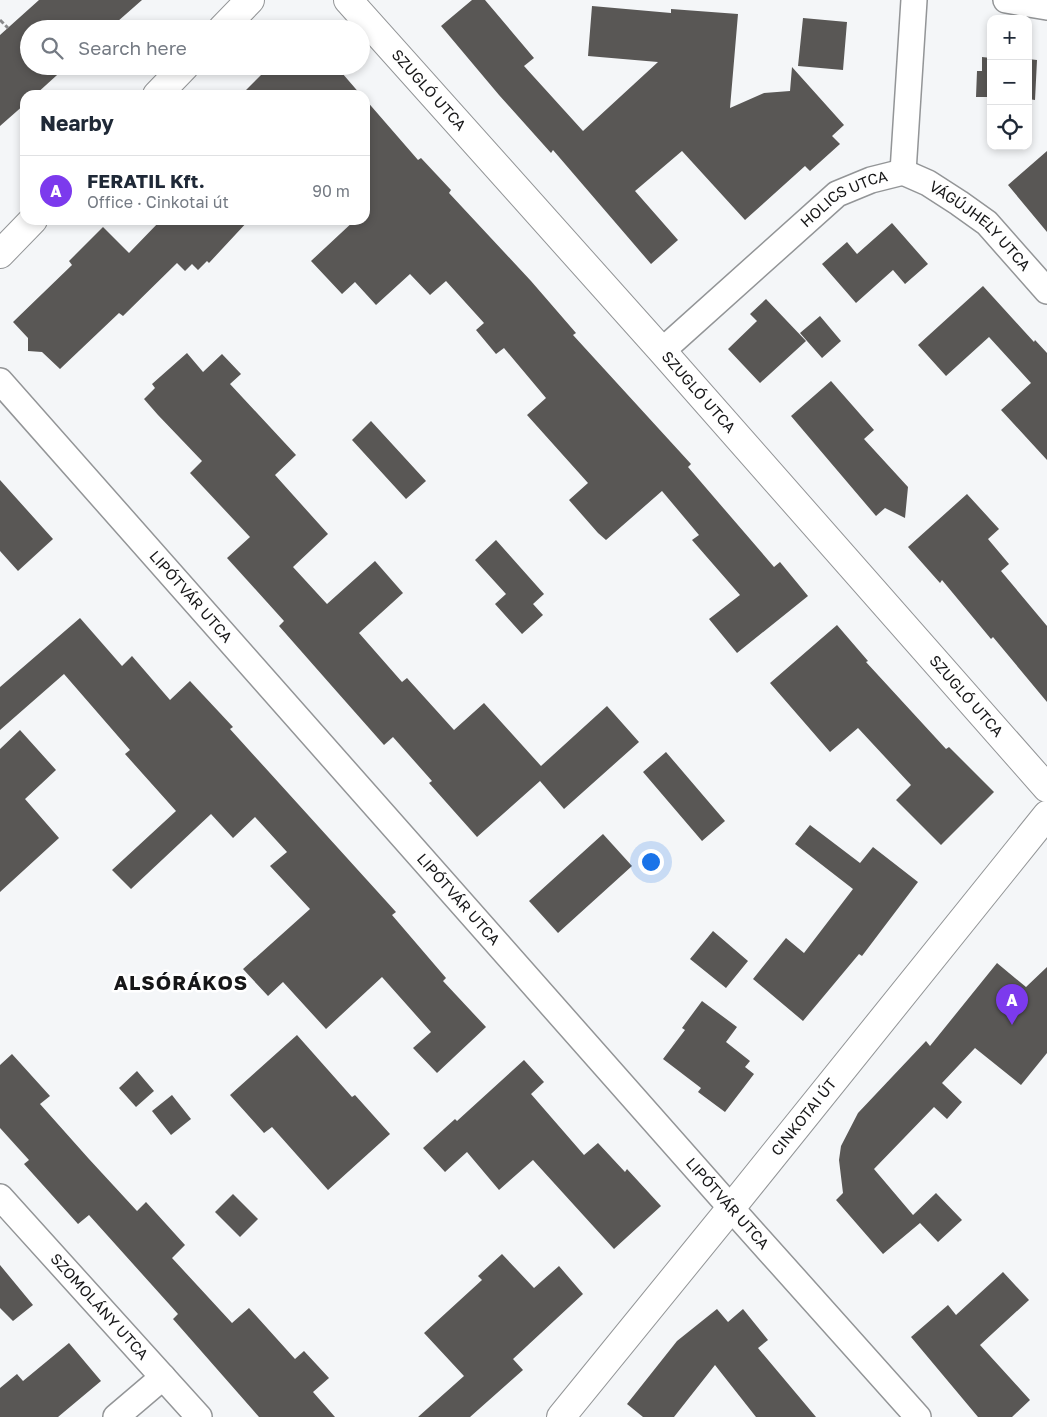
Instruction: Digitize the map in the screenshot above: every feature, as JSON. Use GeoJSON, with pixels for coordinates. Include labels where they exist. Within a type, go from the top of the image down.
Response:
{"type":"FeatureCollection","features":[{"type":"Feature","properties":{"kind":"street"},"geometry":{"type":"LineString","coordinates":[[231,20],[250,0]]}},
{"type":"Feature","properties":{"kind":"street","name":"SZUGLÓ UTCA"},"geometry":{"type":"LineString","coordinates":[[348,0],[366,20]]}},
{"type":"Feature","properties":{"kind":"street","name":"HOLICS UTCA"},"geometry":{"type":"LineString","coordinates":[[662,351],[837,194],[871,180],[904,172],[914,0]]}},
{"type":"Feature","properties":{"kind":"street"},"geometry":{"type":"LineString","coordinates":[[1006,0],[1047,7]]}},
{"type":"Feature","properties":{"kind":"street","name":"SZUGLÓ UTCA"},"geometry":{"type":"LineString","coordinates":[[370,25],[662,351],[1047,788]]}},
{"type":"Feature","properties":{"kind":"street"},"geometry":{"type":"LineString","coordinates":[[162,90],[176,75]]}},
{"type":"Feature","properties":{"kind":"street","name":"VÁGÚJHELY UTCA"},"geometry":{"type":"LineString","coordinates":[[904,172],[928,182],[986,223],[1047,292]]}},
{"type":"Feature","properties":{"kind":"street"},"geometry":{"type":"LineString","coordinates":[[0,254],[28,225]]}},
{"type":"Feature","properties":{"kind":"street","name":"LIPÓTVÁR UTCA"},"geometry":{"type":"LineString","coordinates":[[0,381],[918,1417]]}},
{"type":"Feature","properties":{"kind":"street","name":"CINKOTAI ÚT"},"geometry":{"type":"LineString","coordinates":[[561,1417],[1047,815]]}},
{"type":"Feature","properties":{"kind":"street","name":"SZOMOLÁNY UTCA"},"geometry":{"type":"LineString","coordinates":[[0,1196],[198,1417]]}},
{"type":"Feature","properties":{"kind":"street"},"geometry":{"type":"LineString","coordinates":[[116,1417],[163,1377]]}},
{"type":"Feature","properties":{"kind":"path"},"geometry":{"type":"LineString","coordinates":[[0,20],[8,28]]}},
{"type":"Feature","properties":{"kind":"building"},"geometry":{"type":"Polygon","coordinates":[[[39,0],[142,0],[119,20],[20,20],[20,75],[57,75],[41,90],[20,90],[20,108],[0,126],[0,35],[39,0]]]}},
{"type":"Feature","properties":{"kind":"building"},"geometry":{"type":"Polygon","coordinates":[[[472,0],[485,0],[534,58],[524,66],[583,131],[658,62],[588,56],[592,6],[671,13],[671,9],[738,14],[730,108],[764,93],[790,91],[792,67],[844,125],[832,136],[840,144],[810,171],[805,166],[745,220],[682,151],[635,191],[678,240],[651,264],[553,150],[551,153],[499,95],[441,26],[472,0]]]}},
{"type":"Feature","properties":{"kind":"building"},"geometry":{"type":"Polygon","coordinates":[[[803,18],[847,22],[843,70],[798,66],[803,18]]]}},
{"type":"Feature","properties":{"kind":"building"},"geometry":{"type":"Polygon","coordinates":[[[982,57],[987,58],[987,97],[976,97],[977,71],[982,71],[982,57]]]}},
{"type":"Feature","properties":{"kind":"building"},"geometry":{"type":"Polygon","coordinates":[[[1032,59],[1037,60],[1035,100],[1032,100],[1032,59]]]}},
{"type":"Feature","properties":{"kind":"building"},"geometry":{"type":"Polygon","coordinates":[[[261,75],[344,75],[357,90],[246,90],[261,75]]]}},
{"type":"Feature","properties":{"kind":"building"},"geometry":{"type":"Polygon","coordinates":[[[370,105],[418,160],[421,158],[451,190],[449,193],[531,281],[576,333],[573,335],[691,464],[688,467],[774,567],[780,562],[808,596],[737,653],[709,619],[740,595],[692,540],[699,535],[662,491],[606,540],[598,533],[569,500],[588,483],[527,415],[546,398],[504,348],[496,354],[476,330],[484,323],[446,281],[430,295],[410,274],[376,305],[355,282],[342,294],[311,261],[350,225],[370,225],[370,105]]]}},
{"type":"Feature","properties":{"kind":"building"},"geometry":{"type":"Polygon","coordinates":[[[1047,151],[1047,232],[1008,185],[1047,151]]]}},
{"type":"Feature","properties":{"kind":"building"},"geometry":{"type":"Polygon","coordinates":[[[892,223],[928,264],[905,284],[893,270],[856,303],[822,264],[847,242],[857,254],[892,223]]]}},
{"type":"Feature","properties":{"kind":"building"},"geometry":{"type":"Polygon","coordinates":[[[156,225],[244,225],[209,263],[207,261],[198,270],[192,264],[185,271],[177,263],[123,316],[119,313],[60,369],[42,352],[28,351],[28,338],[13,322],[72,265],[69,261],[103,227],[129,253],[156,225]]]}},
{"type":"Feature","properties":{"kind":"building"},"geometry":{"type":"Polygon","coordinates":[[[983,286],[1034,342],[1035,340],[1047,353],[1047,460],[1001,410],[1031,383],[989,337],[946,376],[918,345],[983,286]]]}},
{"type":"Feature","properties":{"kind":"building"},"geometry":{"type":"Polygon","coordinates":[[[766,299],[806,341],[760,383],[728,349],[757,321],[750,314],[766,299]]]}},
{"type":"Feature","properties":{"kind":"building"},"geometry":{"type":"Polygon","coordinates":[[[820,316],[841,341],[822,358],[800,333],[820,316]]]}},
{"type":"Feature","properties":{"kind":"building"},"geometry":{"type":"Polygon","coordinates":[[[187,353],[203,372],[222,354],[241,374],[230,384],[296,455],[275,475],[328,534],[293,567],[327,604],[375,561],[403,593],[359,633],[402,682],[407,678],[454,730],[484,703],[541,766],[607,706],[639,742],[564,809],[540,781],[477,837],[429,783],[432,781],[393,737],[384,745],[279,626],[284,621],[227,558],[250,537],[190,473],[202,461],[144,399],[155,388],[152,384],[187,353]]]}},
{"type":"Feature","properties":{"kind":"building"},"geometry":{"type":"Polygon","coordinates":[[[831,381],[874,430],[864,439],[908,487],[905,518],[885,508],[876,516],[791,416],[831,381]]]}},
{"type":"Feature","properties":{"kind":"building"},"geometry":{"type":"Polygon","coordinates":[[[371,421],[426,481],[406,499],[352,440],[371,421]]]}},
{"type":"Feature","properties":{"kind":"building"},"geometry":{"type":"Polygon","coordinates":[[[0,480],[53,539],[18,571],[0,551],[0,480]]]}},
{"type":"Feature","properties":{"kind":"building"},"geometry":{"type":"Polygon","coordinates":[[[967,494],[999,529],[988,539],[1009,564],[1001,571],[1047,626],[1047,702],[942,580],[940,583],[908,547],[967,494]]]}},
{"type":"Feature","properties":{"kind":"building"},"geometry":{"type":"Polygon","coordinates":[[[496,540],[544,594],[533,604],[543,615],[522,634],[495,604],[506,594],[475,560],[496,540]]]}},
{"type":"Feature","properties":{"kind":"building"},"geometry":{"type":"Polygon","coordinates":[[[80,618],[122,666],[132,656],[170,700],[190,681],[233,727],[230,729],[396,912],[392,915],[446,978],[443,981],[486,1027],[437,1073],[413,1048],[431,1032],[382,977],[326,1029],[283,982],[268,996],[243,969],[310,909],[270,866],[287,852],[255,817],[233,838],[211,814],[131,889],[112,870],[176,811],[125,754],[130,750],[64,674],[0,730],[0,687],[80,618]]]}},
{"type":"Feature","properties":{"kind":"building"},"geometry":{"type":"Polygon","coordinates":[[[837,625],[868,661],[866,662],[946,749],[949,747],[994,792],[941,845],[896,800],[911,785],[858,728],[830,752],[770,683],[837,625]]]}},
{"type":"Feature","properties":{"kind":"building"},"geometry":{"type":"Polygon","coordinates":[[[20,730],[56,770],[25,799],[59,838],[0,892],[0,749],[20,730]]]}},
{"type":"Feature","properties":{"kind":"building"},"geometry":{"type":"Polygon","coordinates":[[[666,752],[725,821],[702,841],[643,772],[666,752]]]}},
{"type":"Feature","properties":{"kind":"building"},"geometry":{"type":"Polygon","coordinates":[[[810,825],[860,863],[873,847],[918,882],[862,956],[859,954],[803,1021],[753,979],[786,938],[804,953],[853,889],[795,844],[810,825]]]}},
{"type":"Feature","properties":{"kind":"building"},"geometry":{"type":"Polygon","coordinates":[[[603,834],[632,866],[558,933],[529,901],[603,834]]]}},
{"type":"Feature","properties":{"kind":"building"},"geometry":{"type":"Polygon","coordinates":[[[713,931],[748,961],[726,988],[690,959],[713,931]]]}},
{"type":"Feature","properties":{"kind":"building"},"geometry":{"type":"Polygon","coordinates":[[[997,963],[1026,987],[1047,967],[1047,1053],[1021,1085],[975,1048],[942,1083],[962,1102],[947,1119],[934,1107],[874,1169],[913,1215],[936,1193],[962,1220],[938,1242],[920,1223],[883,1254],[836,1200],[843,1193],[839,1160],[841,1146],[858,1113],[926,1041],[930,1046],[997,963]]]}},
{"type":"Feature","properties":{"kind":"building"},"geometry":{"type":"Polygon","coordinates":[[[702,1001],[737,1027],[726,1042],[750,1061],[745,1067],[754,1074],[725,1112],[698,1092],[701,1088],[663,1059],[685,1030],[682,1028],[702,1001]]]}},
{"type":"Feature","properties":{"kind":"building"},"geometry":{"type":"Polygon","coordinates":[[[297,1035],[352,1097],[355,1095],[390,1134],[328,1190],[272,1127],[264,1133],[230,1095],[297,1035]]]}},
{"type":"Feature","properties":{"kind":"building"},"geometry":{"type":"Polygon","coordinates":[[[12,1054],[50,1096],[40,1104],[89,1159],[137,1211],[146,1202],[185,1245],[172,1258],[232,1323],[249,1308],[295,1359],[304,1351],[329,1378],[313,1392],[335,1417],[259,1417],[173,1319],[178,1314],[89,1215],[78,1224],[24,1164],[29,1160],[0,1128],[0,1065],[12,1054]]]}},
{"type":"Feature","properties":{"kind":"building"},"geometry":{"type":"Polygon","coordinates":[[[524,1060],[544,1082],[531,1094],[584,1155],[598,1143],[625,1172],[627,1169],[661,1206],[614,1249],[533,1160],[499,1190],[467,1152],[445,1172],[423,1148],[455,1119],[457,1121],[524,1060]]]}},
{"type":"Feature","properties":{"kind":"building"},"geometry":{"type":"Polygon","coordinates":[[[137,1071],[154,1091],[136,1107],[119,1088],[137,1071]]]}},
{"type":"Feature","properties":{"kind":"building"},"geometry":{"type":"Polygon","coordinates":[[[172,1095],[191,1119],[171,1135],[152,1111],[172,1095]]]}},
{"type":"Feature","properties":{"kind":"building"},"geometry":{"type":"Polygon","coordinates":[[[233,1194],[258,1219],[240,1237],[215,1212],[233,1194]]]}},
{"type":"Feature","properties":{"kind":"building"},"geometry":{"type":"Polygon","coordinates":[[[502,1254],[534,1288],[559,1266],[583,1294],[513,1359],[523,1370],[470,1417],[418,1417],[464,1376],[424,1333],[482,1280],[478,1276],[502,1254]]]}},
{"type":"Feature","properties":{"kind":"building"},"geometry":{"type":"Polygon","coordinates":[[[0,1265],[33,1305],[13,1321],[0,1308],[0,1265]]]}},
{"type":"Feature","properties":{"kind":"building"},"geometry":{"type":"Polygon","coordinates":[[[1003,1272],[1029,1300],[980,1345],[1030,1400],[1012,1417],[978,1417],[911,1337],[948,1305],[956,1315],[1003,1272]]]}},
{"type":"Feature","properties":{"kind":"building"},"geometry":{"type":"Polygon","coordinates":[[[717,1309],[728,1322],[743,1309],[768,1340],[758,1348],[816,1417],[756,1417],[715,1365],[674,1417],[643,1417],[627,1404],[677,1341],[717,1309]]]}},
{"type":"Feature","properties":{"kind":"building"},"geometry":{"type":"Polygon","coordinates":[[[69,1343],[101,1381],[58,1417],[0,1417],[0,1388],[17,1374],[23,1381],[69,1343]]]}},
{"type":"Feature","properties":{"kind":"place","name":"FERATIL Kft."},"geometry":{"type":"Point","coordinates":[1012,1025]}},
{"type":"Feature","properties":{"kind":"district","name":"ALSÓRÁKOS"},"geometry":{"type":"Point","coordinates":[181,983]}}]}
